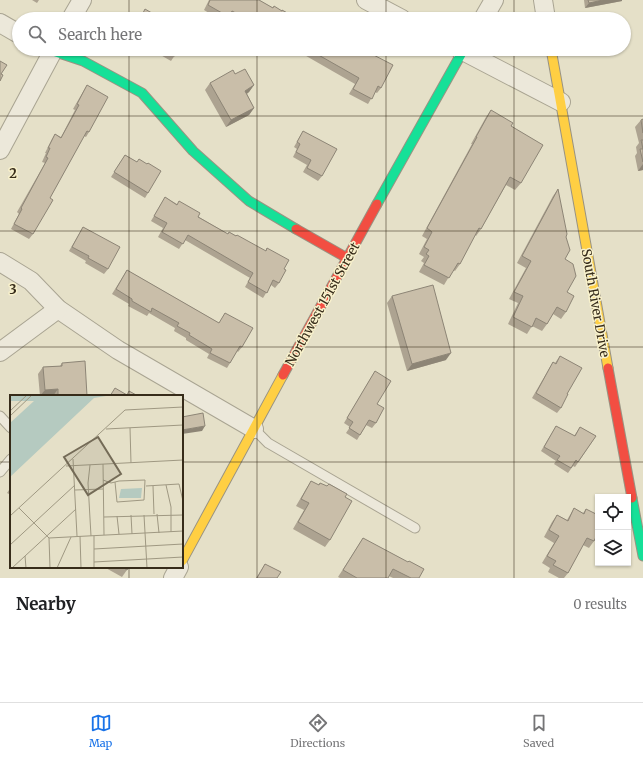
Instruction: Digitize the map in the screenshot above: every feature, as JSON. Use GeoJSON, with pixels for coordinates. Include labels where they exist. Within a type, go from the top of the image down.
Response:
{"type":"FeatureCollection","features":[{"type":"Feature","properties":{"kind":"street"},"geometry":{"type":"LineString","coordinates":[[75,12],[82,0]]}},
{"type":"Feature","properties":{"kind":"street"},"geometry":{"type":"LineString","coordinates":[[366,0],[389,12]]}},
{"type":"Feature","properties":{"kind":"street"},"geometry":{"type":"LineString","coordinates":[[487,12],[494,0]]}},
{"type":"Feature","properties":{"kind":"street"},"geometry":{"type":"LineString","coordinates":[[542,0],[545,12]]}},
{"type":"Feature","properties":{"kind":"street"},"geometry":{"type":"LineString","coordinates":[[0,23],[12,30]]}},
{"type":"Feature","properties":{"kind":"street"},"geometry":{"type":"LineString","coordinates":[[0,150],[48,56]]}},
{"type":"Feature","properties":{"kind":"street"},"geometry":{"type":"LineString","coordinates":[[68,56],[83,61],[142,93],[193,151],[249,201],[347,258]]}},
{"type":"Feature","properties":{"kind":"street","name":"Northwest 151st Street"},"geometry":{"type":"LineString","coordinates":[[183,559],[459,56]]}},
{"type":"Feature","properties":{"kind":"street"},"geometry":{"type":"LineString","coordinates":[[473,56],[561,102]]}},
{"type":"Feature","properties":{"kind":"street","name":"South River Drive"},"geometry":{"type":"LineString","coordinates":[[553,56],[643,556]]}},
{"type":"Feature","properties":{"kind":"street"},"geometry":{"type":"LineString","coordinates":[[0,262],[31,281],[58,309],[118,350],[254,429]]}},
{"type":"Feature","properties":{"kind":"street"},"geometry":{"type":"LineString","coordinates":[[0,352],[58,309]]}},
{"type":"Feature","properties":{"kind":"street"},"geometry":{"type":"LineString","coordinates":[[173,578],[178,568]]}},
{"type":"Feature","properties":{"kind":"lane"},"geometry":{"type":"LineString","coordinates":[[0,416],[10,427]]}},
{"type":"Feature","properties":{"kind":"lane"},"geometry":{"type":"LineString","coordinates":[[254,429],[268,443],[415,528]]}},
{"type":"Feature","properties":{"kind":"lane"},"geometry":{"type":"LineString","coordinates":[[0,472],[10,460]]}},
{"type":"Feature","properties":{"kind":"building"},"geometry":{"type":"Polygon","coordinates":[[[210,0],[259,0],[273,8],[274,6],[286,12],[220,12],[208,5],[210,0]]]}},
{"type":"Feature","properties":{"kind":"building"},"geometry":{"type":"Polygon","coordinates":[[[588,0],[603,0],[589,3],[588,0]]]}},
{"type":"Feature","properties":{"kind":"building"},"geometry":{"type":"Polygon","coordinates":[[[320,56],[376,56],[393,65],[381,88],[378,86],[372,99],[353,89],[359,78],[320,56]]]}},
{"type":"Feature","properties":{"kind":"building"},"geometry":{"type":"Polygon","coordinates":[[[0,61],[7,65],[1,74],[3,75],[0,81],[0,61]]]}},
{"type":"Feature","properties":{"kind":"building"},"geometry":{"type":"Polygon","coordinates":[[[245,69],[254,85],[245,91],[254,108],[231,120],[210,83],[233,70],[235,74],[245,69]]]}},
{"type":"Feature","properties":{"kind":"building"},"geometry":{"type":"Polygon","coordinates":[[[87,85],[108,97],[89,132],[87,131],[50,198],[53,200],[33,234],[14,224],[48,158],[46,157],[50,148],[48,148],[55,134],[61,138],[79,105],[77,104],[87,85]]]}},
{"type":"Feature","properties":{"kind":"building"},"geometry":{"type":"Polygon","coordinates":[[[491,110],[513,123],[511,126],[543,145],[521,183],[510,177],[481,229],[479,228],[460,264],[458,263],[449,278],[424,265],[429,256],[426,254],[429,250],[424,247],[432,232],[427,228],[491,110]]]}},
{"type":"Feature","properties":{"kind":"building"},"geometry":{"type":"Polygon","coordinates":[[[643,119],[643,133],[641,120],[643,119]]]}},
{"type":"Feature","properties":{"kind":"building"},"geometry":{"type":"Polygon","coordinates":[[[303,131],[337,149],[322,176],[307,168],[311,160],[296,152],[300,144],[297,142],[303,131]]]}},
{"type":"Feature","properties":{"kind":"building"},"geometry":{"type":"Polygon","coordinates":[[[640,149],[643,149],[643,162],[640,149]]]}},
{"type":"Feature","properties":{"kind":"building"},"geometry":{"type":"Polygon","coordinates":[[[125,155],[137,162],[139,159],[147,164],[148,163],[161,171],[148,193],[114,172],[125,155]]]}},
{"type":"Feature","properties":{"kind":"building"},"geometry":{"type":"Polygon","coordinates":[[[558,189],[567,234],[566,237],[570,250],[565,259],[573,264],[576,276],[567,292],[574,296],[566,312],[557,307],[547,324],[536,318],[532,327],[513,317],[523,296],[514,292],[531,261],[522,256],[558,189]]]}},
{"type":"Feature","properties":{"kind":"building"},"geometry":{"type":"Polygon","coordinates":[[[165,197],[177,205],[179,201],[200,213],[198,217],[228,234],[229,232],[236,236],[237,235],[266,251],[267,248],[289,260],[284,269],[286,270],[279,283],[273,280],[267,293],[248,282],[253,273],[188,235],[183,244],[162,232],[167,223],[154,216],[165,197]]]}},
{"type":"Feature","properties":{"kind":"building"},"geometry":{"type":"Polygon","coordinates":[[[83,227],[120,247],[108,269],[72,247],[83,227]]]}},
{"type":"Feature","properties":{"kind":"building"},"geometry":{"type":"Polygon","coordinates":[[[127,270],[219,323],[225,313],[253,328],[242,347],[240,346],[230,363],[210,353],[212,349],[189,335],[190,333],[177,326],[179,323],[152,308],[151,312],[132,301],[132,299],[116,289],[127,270]]]}},
{"type":"Feature","properties":{"kind":"building"},"geometry":{"type":"Polygon","coordinates":[[[433,285],[451,353],[412,364],[392,296],[433,285]]]}},
{"type":"Feature","properties":{"kind":"building"},"geometry":{"type":"Polygon","coordinates":[[[560,356],[582,368],[561,408],[536,393],[553,362],[556,364],[560,356]]]}},
{"type":"Feature","properties":{"kind":"building"},"geometry":{"type":"Polygon","coordinates":[[[85,361],[87,395],[58,395],[58,389],[45,390],[43,367],[62,366],[62,363],[85,361]]]}},
{"type":"Feature","properties":{"kind":"building"},"geometry":{"type":"Polygon","coordinates":[[[375,371],[391,381],[377,404],[384,408],[376,423],[369,420],[360,435],[349,428],[353,422],[347,418],[375,371]]]}},
{"type":"Feature","properties":{"kind":"building"},"geometry":{"type":"Polygon","coordinates":[[[115,388],[127,395],[111,395],[115,388]]]}},
{"type":"Feature","properties":{"kind":"building"},"geometry":{"type":"Polygon","coordinates":[[[129,391],[136,395],[127,395],[129,391]]]}},
{"type":"Feature","properties":{"kind":"building"},"geometry":{"type":"Polygon","coordinates":[[[203,413],[205,426],[183,430],[183,417],[203,413]]]}},
{"type":"Feature","properties":{"kind":"building"},"geometry":{"type":"Polygon","coordinates":[[[556,426],[575,436],[580,427],[596,436],[578,462],[576,460],[571,468],[557,460],[560,456],[544,447],[556,426]]]}},
{"type":"Feature","properties":{"kind":"building"},"geometry":{"type":"Polygon","coordinates":[[[311,481],[319,485],[320,483],[327,486],[329,484],[347,494],[345,497],[352,501],[330,540],[298,522],[309,503],[301,499],[311,481]]]}},
{"type":"Feature","properties":{"kind":"building"},"geometry":{"type":"Polygon","coordinates":[[[574,508],[584,514],[586,509],[595,514],[595,539],[594,541],[587,538],[568,573],[553,565],[556,561],[547,556],[559,536],[549,530],[557,515],[568,521],[574,508]]]}},
{"type":"Feature","properties":{"kind":"building"},"geometry":{"type":"Polygon","coordinates":[[[363,538],[424,569],[419,578],[411,578],[393,569],[388,578],[357,578],[343,570],[363,538]]]}},
{"type":"Feature","properties":{"kind":"building"},"geometry":{"type":"Polygon","coordinates":[[[265,564],[281,572],[277,578],[257,578],[265,564]]]}},
{"type":"Feature","properties":{"kind":"traffic: fast"},"geometry":{"type":"LineString","coordinates":[[68,56],[83,61],[142,93],[193,151],[249,201],[296,229]]}},
{"type":"Feature","properties":{"kind":"traffic: fast"},"geometry":{"type":"LineString","coordinates":[[377,204],[460,56]]}},
{"type":"Feature","properties":{"kind":"traffic: fast"},"geometry":{"type":"LineString","coordinates":[[632,498],[643,556]]}},
{"type":"Feature","properties":{"kind":"traffic: slow"},"geometry":{"type":"LineString","coordinates":[[552,56],[608,368]]}},
{"type":"Feature","properties":{"kind":"traffic: slow"},"geometry":{"type":"LineString","coordinates":[[183,559],[283,375]]}},
{"type":"Feature","properties":{"kind":"traffic: jam"},"geometry":{"type":"LineString","coordinates":[[283,375],[377,204]]}},
{"type":"Feature","properties":{"kind":"traffic: jam"},"geometry":{"type":"LineString","coordinates":[[296,229],[347,258]]}},
{"type":"Feature","properties":{"kind":"traffic: jam"},"geometry":{"type":"LineString","coordinates":[[608,368],[632,498]]}}]}
